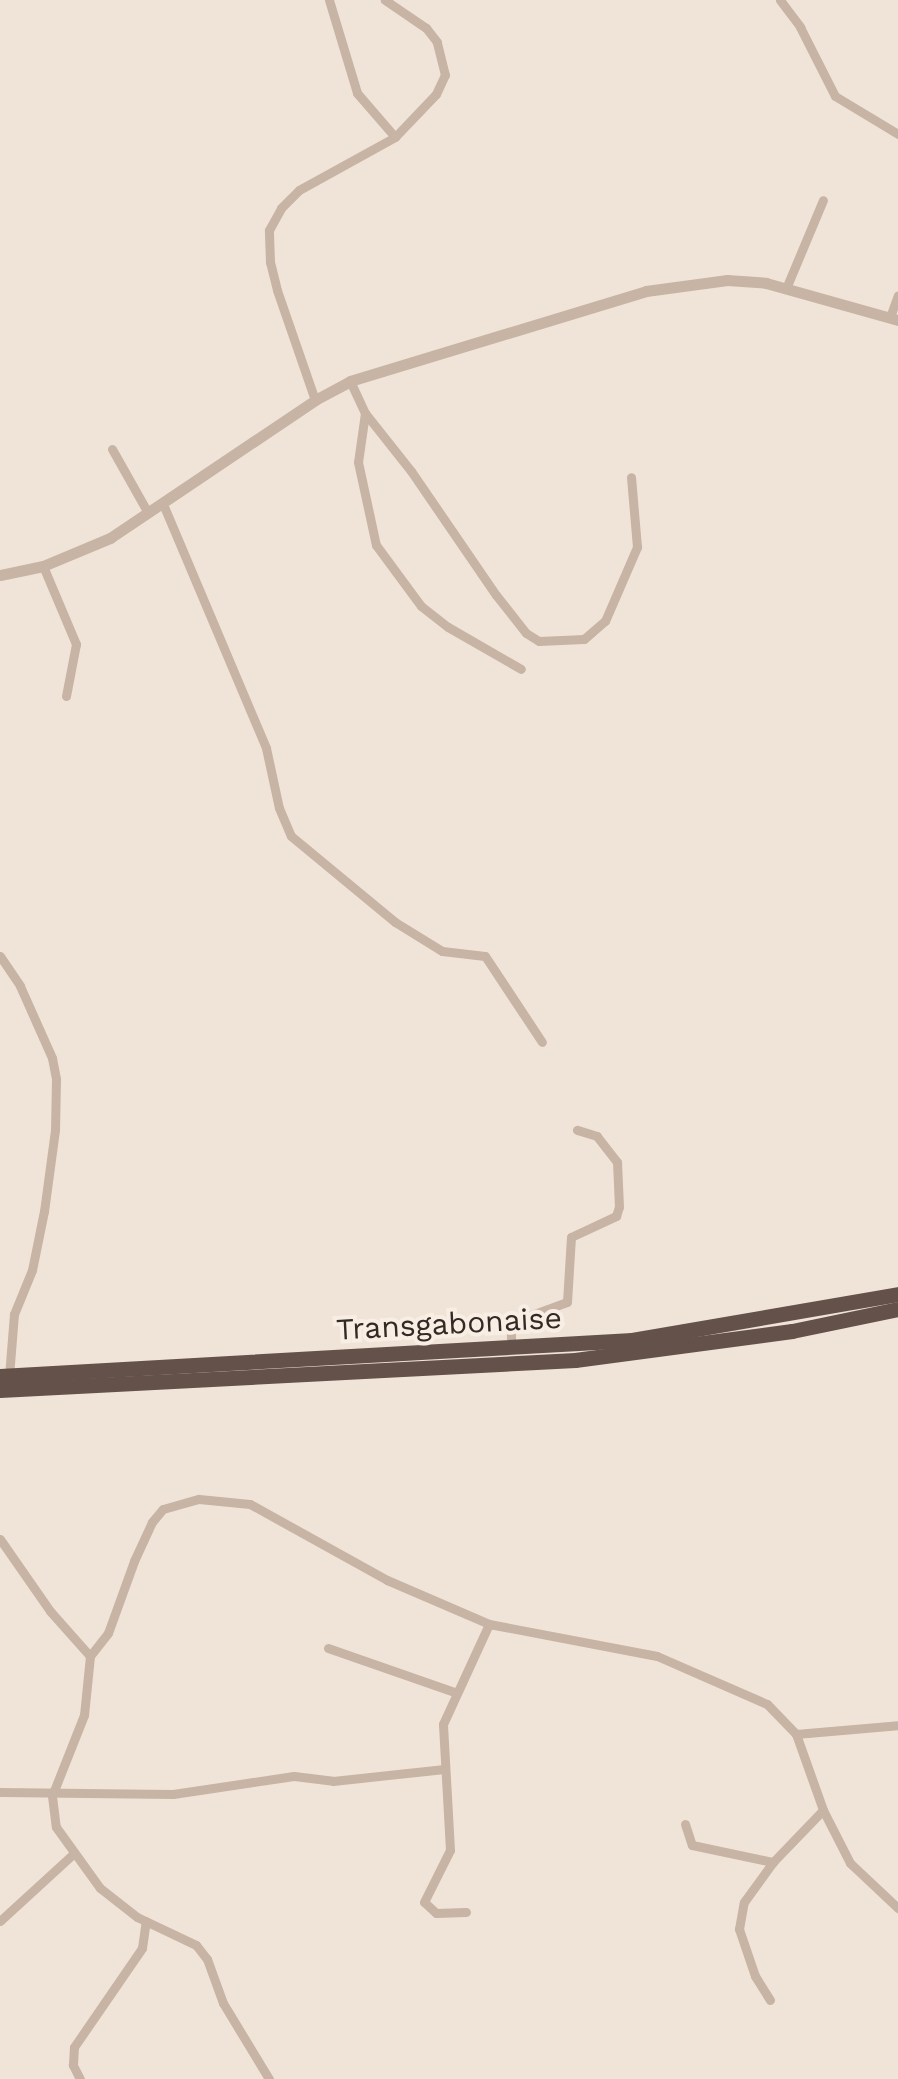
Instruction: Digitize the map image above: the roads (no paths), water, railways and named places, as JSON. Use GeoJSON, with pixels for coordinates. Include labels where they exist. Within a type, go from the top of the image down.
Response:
{"type":"FeatureCollection","features":[{"type":"Feature","properties":{"kind":"highway","name":"Transgabonaise"},"geometry":{"type":"LineString","coordinates":[[3,1381],[511,1350],[664,1336],[898,1294]]}},
{"type":"Feature","properties":{"kind":"highway","name":"Transgabonaise"},"geometry":{"type":"LineString","coordinates":[[3,1381],[575,1360],[775,1334],[898,1309]]}},
{"type":"Feature","properties":{"kind":"street"},"geometry":{"type":"LineString","coordinates":[[328,0],[338,42],[358,93],[395,137]]}},
{"type":"Feature","properties":{"kind":"street"},"geometry":{"type":"LineString","coordinates":[[315,400],[277,290],[270,262],[269,230],[281,208],[299,190],[395,137],[436,94],[445,75],[445,62],[426,28],[385,0]]}},
{"type":"Feature","properties":{"kind":"street"},"geometry":{"type":"LineString","coordinates":[[780,0],[800,27],[834,96],[898,134]]}},
{"type":"Feature","properties":{"kind":"street"},"geometry":{"type":"LineString","coordinates":[[787,286],[823,200]]}},
{"type":"Feature","properties":{"kind":"street"},"geometry":{"type":"LineString","coordinates":[[0,575],[43,566],[96,545],[315,400],[350,381],[646,290],[728,280],[787,286],[894,319],[898,296]]}},
{"type":"Feature","properties":{"kind":"street"},"geometry":{"type":"LineString","coordinates":[[350,381],[366,412],[506,608],[526,634],[539,642],[584,639],[605,622],[637,547],[631,477]]}},
{"type":"Feature","properties":{"kind":"street"},"geometry":{"type":"LineString","coordinates":[[366,412],[358,462],[376,545],[422,606],[448,628],[521,669]]}},
{"type":"Feature","properties":{"kind":"street"},"geometry":{"type":"LineString","coordinates":[[112,449],[148,513]]}},
{"type":"Feature","properties":{"kind":"street"},"geometry":{"type":"LineString","coordinates":[[163,504],[266,748],[280,808],[292,836],[395,922],[442,950],[485,956],[542,1042]]}},
{"type":"Feature","properties":{"kind":"street"},"geometry":{"type":"LineString","coordinates":[[43,566],[76,644],[66,696]]}},
{"type":"Feature","properties":{"kind":"street"},"geometry":{"type":"LineString","coordinates":[[0,956],[20,986],[52,1058],[56,1079],[56,1130],[44,1211],[32,1270],[14,1314],[3,1381]]}},
{"type":"Feature","properties":{"kind":"street"},"geometry":{"type":"LineString","coordinates":[[511,1350],[511,1330],[518,1320],[567,1302],[571,1237],[616,1216],[619,1206],[617,1162],[597,1136],[577,1130]]}},
{"type":"Feature","properties":{"kind":"street"},"geometry":{"type":"LineString","coordinates":[[268,2079],[223,2003],[196,1945],[146,1922],[100,1888],[72,1855],[56,1827],[52,1796],[84,1716],[90,1656],[108,1632],[152,1522],[163,1509],[199,1499],[250,1504],[387,1580],[489,1624],[657,1656],[767,1704],[796,1734],[823,1810],[850,1863],[898,1908]]}},
{"type":"Feature","properties":{"kind":"street"},"geometry":{"type":"LineString","coordinates":[[0,1539],[50,1611],[90,1656]]}},
{"type":"Feature","properties":{"kind":"street"},"geometry":{"type":"LineString","coordinates":[[466,1912],[445,1915],[424,1902],[450,1850],[443,1724],[454,1692],[489,1624]]}},
{"type":"Feature","properties":{"kind":"street"},"geometry":{"type":"LineString","coordinates":[[328,1648],[454,1692]]}},
{"type":"Feature","properties":{"kind":"street"},"geometry":{"type":"LineString","coordinates":[[796,1734],[898,1725]]}},
{"type":"Feature","properties":{"kind":"street"},"geometry":{"type":"LineString","coordinates":[[0,1792],[52,1796],[173,1794],[294,1776],[333,1781],[444,1769]]}},
{"type":"Feature","properties":{"kind":"street"},"geometry":{"type":"LineString","coordinates":[[770,2000],[755,1976],[739,1929],[744,1902],[773,1862],[823,1810]]}},
{"type":"Feature","properties":{"kind":"street"},"geometry":{"type":"LineString","coordinates":[[684,1824],[692,1845],[773,1862]]}},
{"type":"Feature","properties":{"kind":"street"},"geometry":{"type":"LineString","coordinates":[[0,1920],[72,1855]]}},
{"type":"Feature","properties":{"kind":"street"},"geometry":{"type":"LineString","coordinates":[[80,2079],[73,2066],[74,2047],[142,1948],[146,1922]]}}]}
